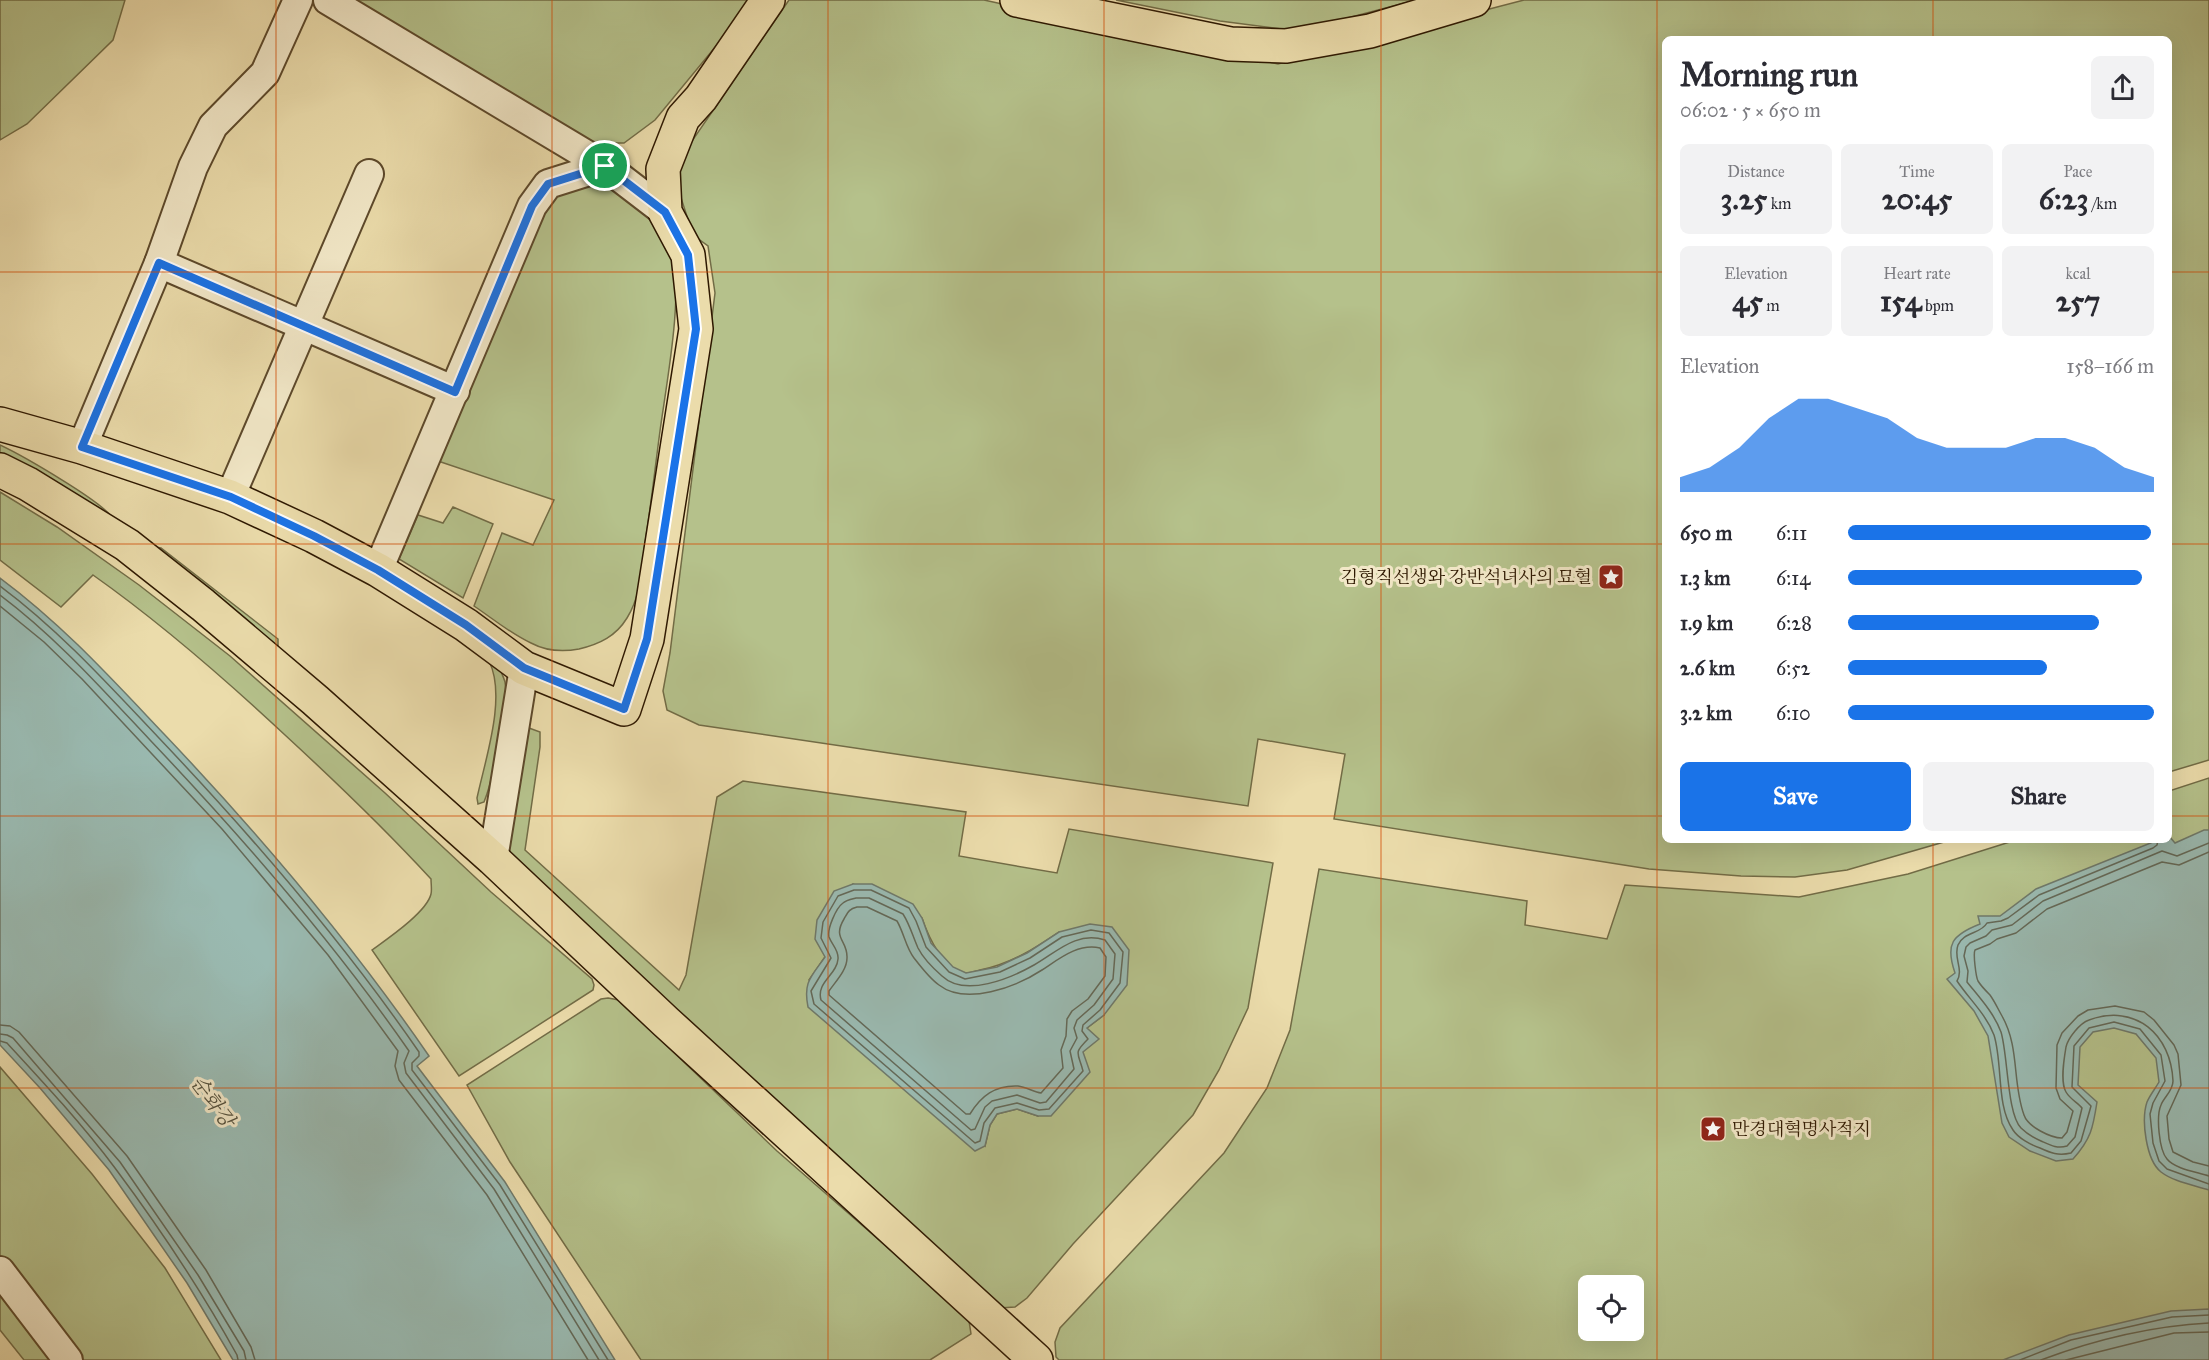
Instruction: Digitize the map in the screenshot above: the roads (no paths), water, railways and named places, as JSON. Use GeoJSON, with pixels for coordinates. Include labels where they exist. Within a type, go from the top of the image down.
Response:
{"type":"FeatureCollection","features":[{"type":"Feature","properties":{"kind":"main road"},"geometry":{"type":"LineString","coordinates":[[0,424],[82,447],[231,497],[314,536],[378,570],[466,625],[524,668],[624,709],[647,639],[696,329],[688,255],[665,212],[663,169],[683,118],[701,98],[768,0]]}},
{"type":"Feature","properties":{"kind":"main road"},"geometry":{"type":"LineString","coordinates":[[1017,0],[1230,44],[1286,46],[1370,31],[1474,0]]}},
{"type":"Feature","properties":{"kind":"main road"},"geometry":{"type":"LineString","coordinates":[[0,470],[28,484],[127,545],[203,605],[315,700],[493,858],[666,1022],[1036,1360]]}},
{"type":"Feature","properties":{"kind":"street"},"geometry":{"type":"LineString","coordinates":[[82,447],[159,263],[193,167],[213,126],[265,72],[298,0]]}},
{"type":"Feature","properties":{"kind":"street"},"geometry":{"type":"LineString","coordinates":[[328,0],[605,166],[665,212]]}},
{"type":"Feature","properties":{"kind":"street"},"geometry":{"type":"LineString","coordinates":[[378,570],[532,206],[548,184],[605,166]]}},
{"type":"Feature","properties":{"kind":"street"},"geometry":{"type":"LineString","coordinates":[[231,497],[369,174]]}},
{"type":"Feature","properties":{"kind":"street"},"geometry":{"type":"LineString","coordinates":[[159,263],[455,392]]}},
{"type":"Feature","properties":{"kind":"street"},"geometry":{"type":"LineString","coordinates":[[493,858],[524,668]]}},
{"type":"Feature","properties":{"kind":"street"},"geometry":{"type":"LineString","coordinates":[[0,1271],[68,1360]]}},
{"type":"Feature","properties":{"kind":"water","name":"순화강"},"geometry":{"type":"Polygon","coordinates":[[[0,578],[45,614],[124,692],[235,811],[336,930],[429,1056],[417,1066],[505,1182],[615,1360],[233,1360],[187,1283],[109,1170],[40,1088],[0,1045],[0,578]]]}},
{"type":"Feature","properties":{"kind":"water"},"geometry":{"type":"Polygon","coordinates":[[[2209,830],[2209,1190],[2172,1178],[2156,1166],[2146,1139],[2145,1110],[2159,1082],[2156,1058],[2136,1034],[2114,1028],[2093,1032],[2080,1047],[2078,1085],[2097,1102],[2087,1139],[2073,1159],[2056,1161],[2030,1151],[2009,1137],[2002,1123],[1988,1036],[1974,1011],[1947,979],[1955,973],[1951,955],[1953,942],[1963,932],[1980,924],[1978,916],[2000,916],[2036,889],[2151,843],[2172,843],[2172,840],[2175,843],[2209,830]]]}},
{"type":"Feature","properties":{"kind":"water"},"geometry":{"type":"Polygon","coordinates":[[[853,884],[872,884],[913,904],[922,918],[931,943],[953,967],[966,973],[997,967],[1027,953],[1059,932],[1090,924],[1112,927],[1129,950],[1127,985],[1104,1015],[1087,1028],[1099,1039],[1083,1052],[1090,1072],[1051,1116],[1038,1116],[1017,1109],[997,1114],[990,1125],[985,1146],[975,1151],[808,1007],[807,985],[825,957],[815,939],[817,920],[834,891],[853,884]]]}},
{"type":"Feature","properties":{"kind":"water"},"geometry":{"type":"Polygon","coordinates":[[[2209,1309],[2209,1360],[2003,1360],[2069,1335],[2171,1311],[2209,1309]]]}},
{"type":"Feature","properties":{"kind":"place","name":"김형직선생와 강반석녀사의 묘혈"},"geometry":{"type":"Point","coordinates":[1611,577]}},
{"type":"Feature","properties":{"kind":"place","name":"만경대혁명사적지"},"geometry":{"type":"Point","coordinates":[1713,1129]}}]}
